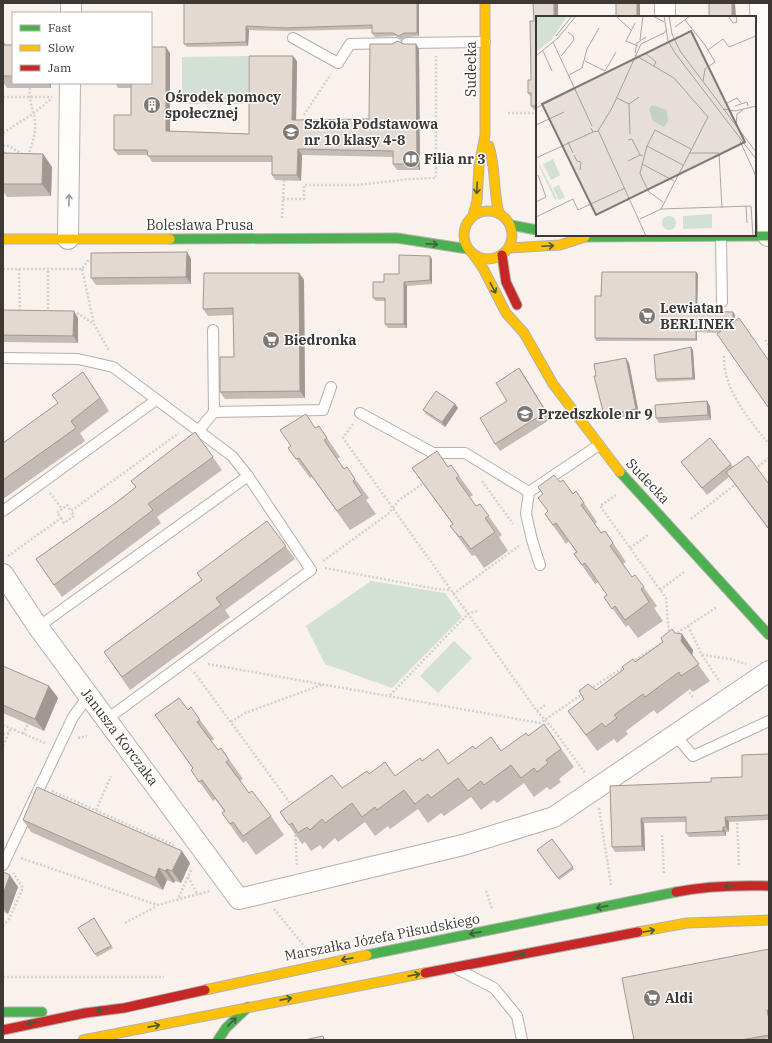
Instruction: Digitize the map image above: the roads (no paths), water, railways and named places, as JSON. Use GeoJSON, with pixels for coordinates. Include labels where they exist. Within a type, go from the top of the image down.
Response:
{"type":"FeatureCollection","features":[{"type":"Feature","properties":{"kind":"street","name":"Sudecka"},"geometry":{"type":"LineString","coordinates":[[473,215],[477,201],[479,166],[485,135],[485,3]]}},
{"type":"Feature","properties":{"kind":"street"},"geometry":{"type":"LineString","coordinates":[[665,3],[665,16]]}},
{"type":"Feature","properties":{"kind":"street"},"geometry":{"type":"LineString","coordinates":[[509,248],[560,245],[581,236],[768,236],[760,3]]}},
{"type":"Feature","properties":{"kind":"street"},"geometry":{"type":"LineString","coordinates":[[64,92],[68,238]]}},
{"type":"Feature","properties":{"kind":"street","name":"Sudecka"},"geometry":{"type":"LineString","coordinates":[[485,135],[491,148],[495,202],[499,212]]}},
{"type":"Feature","properties":{"kind":"street"},"geometry":{"type":"LineString","coordinates":[[486,210],[499,212],[511,225],[513,233],[509,248],[502,255],[487,259],[470,251],[464,237],[466,224],[473,215],[486,210]]}},
{"type":"Feature","properties":{"kind":"street"},"geometry":{"type":"LineString","coordinates":[[454,228],[466,224]]}},
{"type":"Feature","properties":{"kind":"street"},"geometry":{"type":"LineString","coordinates":[[511,225],[536,230]]}},
{"type":"Feature","properties":{"kind":"street","name":"Bolesława Prusa"},"geometry":{"type":"LineString","coordinates":[[397,238],[415,232]]}},
{"type":"Feature","properties":{"kind":"street","name":"Bolesława Prusa"},"geometry":{"type":"LineString","coordinates":[[3,239],[397,238],[411,242],[455,245],[470,251]]}},
{"type":"Feature","properties":{"kind":"street","name":"Sudecka"},"geometry":{"type":"LineString","coordinates":[[470,251],[484,270],[506,313],[524,333],[553,384],[599,445],[631,484],[769,635]]}},
{"type":"Feature","properties":{"kind":"street","name":"Sudecka"},"geometry":{"type":"LineString","coordinates":[[502,255],[506,282],[523,320],[524,333]]}},
{"type":"Feature","properties":{"kind":"street","name":"Janusza Korczaka"},"geometry":{"type":"LineString","coordinates":[[3,574],[38,627],[234,891],[262,893],[463,845],[554,817],[675,735]]}},
{"type":"Feature","properties":{"kind":"street"},"geometry":{"type":"LineString","coordinates":[[675,735],[769,671]]}},
{"type":"Feature","properties":{"kind":"street","name":"Marszałka Józefa Piłsudskiego"},"geometry":{"type":"LineString","coordinates":[[3,1030],[85,1013],[124,1008],[287,971],[690,889],[748,885],[769,886]]}},
{"type":"Feature","properties":{"kind":"street"},"geometry":{"type":"LineString","coordinates":[[83,1040],[687,923],[769,920]]}},
{"type":"Feature","properties":{"kind":"street"},"geometry":{"type":"LineString","coordinates":[[218,1040],[226,1028],[248,1007]]}},
{"type":"Feature","properties":{"kind":"street"},"geometry":{"type":"LineString","coordinates":[[3,1012],[85,1013]]}},
{"type":"Feature","properties":{"kind":"street"},"geometry":{"type":"LineString","coordinates":[[116,1033],[127,1040]]}},
{"type":"Feature","properties":{"kind":"lane"},"geometry":{"type":"LineString","coordinates":[[293,38],[338,63],[350,44],[396,43]]}},
{"type":"Feature","properties":{"kind":"lane"},"geometry":{"type":"LineString","coordinates":[[407,43],[485,42]]}},
{"type":"Feature","properties":{"kind":"lane"},"geometry":{"type":"LineString","coordinates":[[721,236],[722,302]]}},
{"type":"Feature","properties":{"kind":"lane"},"geometry":{"type":"LineString","coordinates":[[213,330],[214,412]]}},
{"type":"Feature","properties":{"kind":"lane"},"geometry":{"type":"LineString","coordinates":[[3,358],[78,359],[112,367],[195,427],[232,456],[248,476],[311,570],[107,719]]}},
{"type":"Feature","properties":{"kind":"lane"},"geometry":{"type":"LineString","coordinates":[[195,427],[214,412],[324,410],[331,387]]}},
{"type":"Feature","properties":{"kind":"lane"},"geometry":{"type":"LineString","coordinates":[[3,511],[156,400]]}},
{"type":"Feature","properties":{"kind":"lane"},"geometry":{"type":"LineString","coordinates":[[360,413],[433,453],[465,453],[528,492]]}},
{"type":"Feature","properties":{"kind":"lane"},"geometry":{"type":"LineString","coordinates":[[528,492],[599,445]]}},
{"type":"Feature","properties":{"kind":"lane"},"geometry":{"type":"LineString","coordinates":[[38,627],[248,476]]}},
{"type":"Feature","properties":{"kind":"lane"},"geometry":{"type":"LineString","coordinates":[[528,492],[526,514],[540,565]]}},
{"type":"Feature","properties":{"kind":"lane"},"geometry":{"type":"LineString","coordinates":[[3,865],[73,717],[89,695]]}},
{"type":"Feature","properties":{"kind":"lane"},"geometry":{"type":"LineString","coordinates":[[675,735],[693,756],[769,721]]}},
{"type":"Feature","properties":{"kind":"lane"},"geometry":{"type":"LineString","coordinates":[[454,968],[494,988],[517,1016],[522,1040]]}},
{"type":"Feature","properties":{"kind":"place","name":"Ośrodek pomocy społecznej"},"geometry":{"type":"Point","coordinates":[152,105]}},
{"type":"Feature","properties":{"kind":"place","name":"Szkoła Podstawowa nr 10 klasy 4-8"},"geometry":{"type":"Point","coordinates":[291,132]}},
{"type":"Feature","properties":{"kind":"place","name":"Filia nr 3"},"geometry":{"type":"Point","coordinates":[411,159]}},
{"type":"Feature","properties":{"kind":"place","name":"Lewiatan BERLINEK"},"geometry":{"type":"Point","coordinates":[647,316]}},
{"type":"Feature","properties":{"kind":"place","name":"Biedronka"},"geometry":{"type":"Point","coordinates":[271,340]}},
{"type":"Feature","properties":{"kind":"place","name":"Przedszkole nr 9"},"geometry":{"type":"Point","coordinates":[525,414]}},
{"type":"Feature","properties":{"kind":"place","name":"Aldi"},"geometry":{"type":"Point","coordinates":[652,998]}}]}
